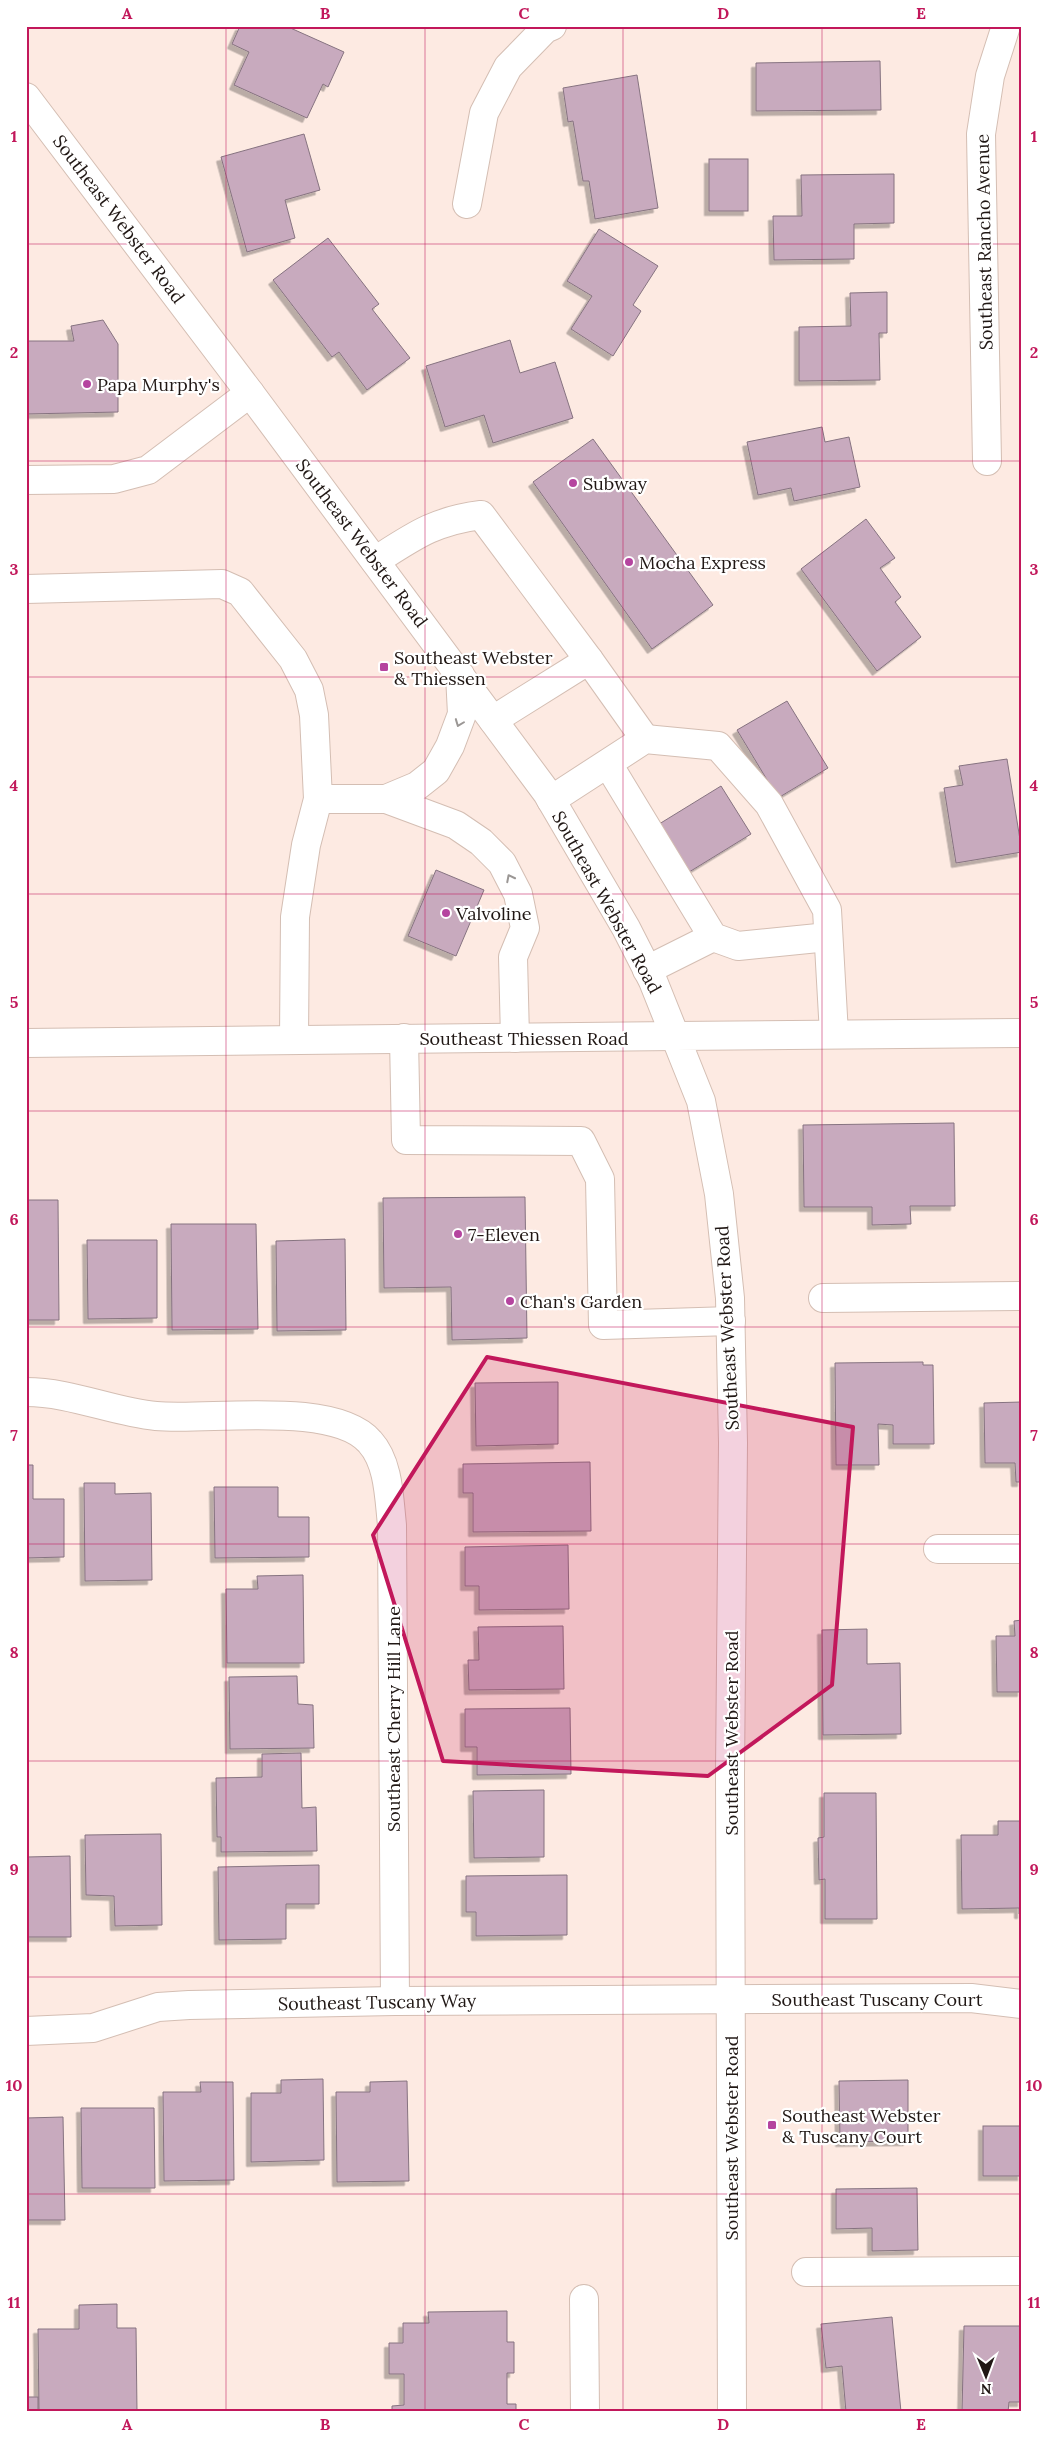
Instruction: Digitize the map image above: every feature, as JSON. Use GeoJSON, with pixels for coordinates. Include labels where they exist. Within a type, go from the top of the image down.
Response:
{"type":"FeatureCollection","features":[{"type":"Feature","properties":{"kind":"street"},"geometry":{"type":"LineString","coordinates":[[467,204],[484,113],[508,67],[545,29],[552,26]]}},
{"type":"Feature","properties":{"kind":"street","name":"Southeast Rancho Avenue"},"geometry":{"type":"LineString","coordinates":[[987,461],[981,134],[990,76],[1006,26]]}},
{"type":"Feature","properties":{"kind":"street","name":"Southeast Webster Road"},"geometry":{"type":"LineString","coordinates":[[26,96],[250,393],[551,800],[592,868],[647,970],[675,1036],[703,1111],[726,1245],[731,1321],[733,1443],[732,2412]]}},
{"type":"Feature","properties":{"kind":"street"},"geometry":{"type":"LineString","coordinates":[[26,480],[114,479],[148,470],[250,393]]}},
{"type":"Feature","properties":{"kind":"street"},"geometry":{"type":"LineString","coordinates":[[375,561],[420,532],[454,518],[481,515],[646,739]]}},
{"type":"Feature","properties":{"kind":"street"},"geometry":{"type":"LineString","coordinates":[[26,589],[222,584],[240,592],[293,658],[310,690],[314,715],[318,799],[306,845],[295,916],[294,1039]]}},
{"type":"Feature","properties":{"kind":"street"},"geometry":{"type":"LineString","coordinates":[[493,720],[589,660]]}},
{"type":"Feature","properties":{"kind":"street"},"geometry":{"type":"LineString","coordinates":[[386,799],[417,786],[436,771],[450,746],[462,714],[460,675]]}},
{"type":"Feature","properties":{"kind":"street"},"geometry":{"type":"LineString","coordinates":[[551,800],[646,739],[718,746],[769,804],[827,910],[834,1034]]}},
{"type":"Feature","properties":{"kind":"street"},"geometry":{"type":"LineString","coordinates":[[608,764],[713,937],[738,946],[828,937]]}},
{"type":"Feature","properties":{"kind":"street"},"geometry":{"type":"LineString","coordinates":[[318,799],[386,799],[456,825],[481,842],[502,863],[518,894],[525,928],[513,957],[515,1038]]}},
{"type":"Feature","properties":{"kind":"street"},"geometry":{"type":"LineString","coordinates":[[647,970],[713,937]]}},
{"type":"Feature","properties":{"kind":"street","name":"Southeast Thiessen Road"},"geometry":{"type":"LineString","coordinates":[[26,1043],[1022,1032]]}},
{"type":"Feature","properties":{"kind":"street"},"geometry":{"type":"LineString","coordinates":[[404,1038],[406,1140],[581,1141],[600,1179],[603,1325],[731,1321]]}},
{"type":"Feature","properties":{"kind":"street"},"geometry":{"type":"LineString","coordinates":[[824,1298],[1022,1296]]}},
{"type":"Feature","properties":{"kind":"street","name":"Southeast Cherry Hill Lane"},"geometry":{"type":"LineString","coordinates":[[26,1392],[81,1399],[156,1416],[285,1415],[327,1420],[352,1429],[370,1441],[380,1459],[387,1484],[392,1525],[395,2001]]}},
{"type":"Feature","properties":{"kind":"street"},"geometry":{"type":"LineString","coordinates":[[938,1549],[1022,1549]]}},
{"type":"Feature","properties":{"kind":"street","name":"Southeast Tuscany Court"},"geometry":{"type":"LineString","coordinates":[[731,1999],[971,1998],[1022,2004]]}},
{"type":"Feature","properties":{"kind":"street","name":"Southeast Tuscany Way"},"geometry":{"type":"LineString","coordinates":[[26,2031],[93,2028],[158,2008],[395,2001],[731,1999]]}},
{"type":"Feature","properties":{"kind":"street"},"geometry":{"type":"LineString","coordinates":[[806,2272],[1022,2271]]}},
{"type":"Feature","properties":{"kind":"street"},"geometry":{"type":"LineString","coordinates":[[584,2299],[585,2412]]}},
{"type":"Feature","properties":{"kind":"highlighted area"},"geometry":{"type":"Polygon","coordinates":[[[487,1357],[853,1427],[832,1685],[708,1776],[443,1761],[373,1535],[487,1357]]]}},
{"type":"Feature","properties":{"kind":"building"},"geometry":{"type":"Polygon","coordinates":[[[240,26],[286,26],[344,52],[328,87],[323,84],[307,118],[234,85],[249,52],[232,44],[240,26]]]}},
{"type":"Feature","properties":{"kind":"building"},"geometry":{"type":"Polygon","coordinates":[[[880,61],[881,110],[756,111],[756,63],[880,61]]]}},
{"type":"Feature","properties":{"kind":"building"},"geometry":{"type":"Polygon","coordinates":[[[637,75],[658,208],[595,219],[589,181],[583,181],[573,121],[568,122],[563,88],[637,75]]]}},
{"type":"Feature","properties":{"kind":"building"},"geometry":{"type":"Polygon","coordinates":[[[304,134],[320,190],[285,200],[295,238],[247,252],[221,157],[304,134]]]}},
{"type":"Feature","properties":{"kind":"building"},"geometry":{"type":"Polygon","coordinates":[[[709,159],[748,159],[748,211],[709,211],[709,159]]]}},
{"type":"Feature","properties":{"kind":"building"},"geometry":{"type":"Polygon","coordinates":[[[894,174],[894,223],[854,224],[854,259],[774,260],[773,216],[802,216],[801,175],[894,174]]]}},
{"type":"Feature","properties":{"kind":"building"},"geometry":{"type":"Polygon","coordinates":[[[599,229],[658,266],[633,305],[641,311],[613,356],[571,329],[592,296],[567,281],[599,229]]]}},
{"type":"Feature","properties":{"kind":"building"},"geometry":{"type":"Polygon","coordinates":[[[328,238],[379,304],[372,309],[410,358],[367,390],[339,352],[332,357],[273,280],[328,238]]]}},
{"type":"Feature","properties":{"kind":"building"},"geometry":{"type":"Polygon","coordinates":[[[887,292],[887,333],[879,333],[880,380],[799,381],[799,327],[851,326],[850,293],[887,292]]]}},
{"type":"Feature","properties":{"kind":"building"},"geometry":{"type":"Polygon","coordinates":[[[103,320],[118,344],[118,412],[26,414],[26,341],[74,341],[71,326],[103,320]]]}},
{"type":"Feature","properties":{"kind":"building"},"geometry":{"type":"Polygon","coordinates":[[[510,340],[520,373],[555,362],[573,418],[493,443],[484,415],[445,427],[426,366],[510,340]]]}},
{"type":"Feature","properties":{"kind":"building"},"geometry":{"type":"Polygon","coordinates":[[[822,427],[825,442],[849,437],[860,487],[794,501],[791,488],[758,495],[747,442],[822,427]]]}},
{"type":"Feature","properties":{"kind":"building"},"geometry":{"type":"Polygon","coordinates":[[[593,439],[713,605],[652,649],[533,482],[593,439]]]}},
{"type":"Feature","properties":{"kind":"building"},"geometry":{"type":"Polygon","coordinates":[[[866,519],[895,558],[880,568],[901,597],[895,602],[921,637],[877,671],[801,569],[866,519]]]}},
{"type":"Feature","properties":{"kind":"building"},"geometry":{"type":"Polygon","coordinates":[[[787,701],[828,768],[778,798],[737,730],[787,701]]]}},
{"type":"Feature","properties":{"kind":"building"},"geometry":{"type":"Polygon","coordinates":[[[1007,759],[1022,852],[956,863],[944,788],[963,785],[959,766],[1007,759]]]}},
{"type":"Feature","properties":{"kind":"building"},"geometry":{"type":"Polygon","coordinates":[[[721,786],[751,834],[681,877],[651,829],[721,786]]]}},
{"type":"Feature","properties":{"kind":"building","name":"Valvoline"},"geometry":{"type":"Polygon","coordinates":[[[436,870],[484,890],[456,956],[408,936],[436,870]]]}},
{"type":"Feature","properties":{"kind":"building"},"geometry":{"type":"Polygon","coordinates":[[[954,1123],[955,1206],[910,1206],[911,1224],[872,1225],[872,1207],[804,1207],[803,1125],[954,1123]]]}},
{"type":"Feature","properties":{"kind":"building"},"geometry":{"type":"Polygon","coordinates":[[[525,1197],[527,1338],[452,1340],[451,1287],[384,1288],[383,1198],[525,1197]]]}},
{"type":"Feature","properties":{"kind":"building"},"geometry":{"type":"Polygon","coordinates":[[[26,1200],[58,1200],[59,1320],[26,1320],[26,1200]]]}},
{"type":"Feature","properties":{"kind":"building"},"geometry":{"type":"Polygon","coordinates":[[[171,1224],[256,1224],[258,1329],[172,1330],[171,1224]]]}},
{"type":"Feature","properties":{"kind":"building"},"geometry":{"type":"Polygon","coordinates":[[[345,1239],[346,1330],[277,1331],[276,1241],[345,1239]]]}},
{"type":"Feature","properties":{"kind":"building"},"geometry":{"type":"Polygon","coordinates":[[[87,1240],[157,1240],[157,1318],[88,1319],[87,1240]]]}},
{"type":"Feature","properties":{"kind":"building"},"geometry":{"type":"Polygon","coordinates":[[[923,1362],[923,1365],[933,1365],[934,1444],[893,1444],[893,1425],[878,1424],[879,1465],[836,1465],[835,1363],[923,1362]]]}},
{"type":"Feature","properties":{"kind":"building"},"geometry":{"type":"Polygon","coordinates":[[[558,1382],[558,1444],[476,1446],[475,1383],[558,1382]]]}},
{"type":"Feature","properties":{"kind":"building"},"geometry":{"type":"Polygon","coordinates":[[[1022,1402],[1022,1482],[1016,1482],[1015,1463],[985,1463],[984,1403],[1022,1402]]]}},
{"type":"Feature","properties":{"kind":"building"},"geometry":{"type":"Polygon","coordinates":[[[590,1462],[591,1531],[473,1532],[473,1493],[463,1493],[463,1464],[590,1462]]]}},
{"type":"Feature","properties":{"kind":"building"},"geometry":{"type":"Polygon","coordinates":[[[26,1465],[33,1465],[33,1499],[64,1499],[64,1557],[26,1558],[26,1465]]]}},
{"type":"Feature","properties":{"kind":"building"},"geometry":{"type":"Polygon","coordinates":[[[84,1483],[115,1483],[115,1494],[151,1493],[152,1580],[85,1581],[84,1483]]]}},
{"type":"Feature","properties":{"kind":"building"},"geometry":{"type":"Polygon","coordinates":[[[214,1487],[278,1487],[278,1517],[309,1517],[309,1557],[215,1558],[214,1487]]]}},
{"type":"Feature","properties":{"kind":"building"},"geometry":{"type":"Polygon","coordinates":[[[568,1545],[569,1609],[479,1610],[479,1586],[465,1586],[465,1547],[568,1545]]]}},
{"type":"Feature","properties":{"kind":"building"},"geometry":{"type":"Polygon","coordinates":[[[303,1575],[304,1663],[227,1663],[226,1589],[258,1589],[257,1576],[303,1575]]]}},
{"type":"Feature","properties":{"kind":"building"},"geometry":{"type":"Polygon","coordinates":[[[1022,1620],[1022,1692],[997,1692],[996,1636],[1015,1636],[1014,1621],[1022,1620]]]}},
{"type":"Feature","properties":{"kind":"building"},"geometry":{"type":"Polygon","coordinates":[[[563,1626],[564,1689],[469,1690],[468,1660],[479,1660],[478,1627],[563,1626]]]}},
{"type":"Feature","properties":{"kind":"building"},"geometry":{"type":"Polygon","coordinates":[[[867,1629],[867,1664],[900,1663],[901,1734],[823,1735],[822,1630],[867,1629]]]}},
{"type":"Feature","properties":{"kind":"building"},"geometry":{"type":"Polygon","coordinates":[[[297,1676],[298,1704],[313,1705],[314,1748],[230,1749],[229,1677],[297,1676]]]}},
{"type":"Feature","properties":{"kind":"building"},"geometry":{"type":"Polygon","coordinates":[[[570,1708],[571,1774],[477,1775],[477,1747],[465,1747],[465,1709],[570,1708]]]}},
{"type":"Feature","properties":{"kind":"building"},"geometry":{"type":"Polygon","coordinates":[[[301,1753],[302,1808],[316,1807],[317,1851],[221,1852],[221,1837],[217,1837],[216,1778],[262,1777],[262,1754],[301,1753]]]}},
{"type":"Feature","properties":{"kind":"building"},"geometry":{"type":"Polygon","coordinates":[[[544,1790],[544,1857],[474,1858],[473,1791],[544,1790]]]}},
{"type":"Feature","properties":{"kind":"building"},"geometry":{"type":"Polygon","coordinates":[[[824,1793],[876,1793],[877,1919],[825,1919],[825,1879],[819,1880],[818,1838],[824,1837],[824,1793]]]}},
{"type":"Feature","properties":{"kind":"building"},"geometry":{"type":"Polygon","coordinates":[[[998,1821],[1022,1821],[1022,1914],[1019,1914],[1019,1908],[962,1909],[961,1835],[998,1835],[998,1821]]]}},
{"type":"Feature","properties":{"kind":"building"},"geometry":{"type":"Polygon","coordinates":[[[161,1834],[162,1925],[115,1926],[114,1896],[86,1895],[85,1835],[161,1834]]]}},
{"type":"Feature","properties":{"kind":"building"},"geometry":{"type":"Polygon","coordinates":[[[70,1856],[71,1937],[26,1937],[26,1857],[70,1856]]]}},
{"type":"Feature","properties":{"kind":"building"},"geometry":{"type":"Polygon","coordinates":[[[319,1865],[319,1904],[286,1904],[286,1939],[219,1940],[218,1867],[319,1865]]]}},
{"type":"Feature","properties":{"kind":"building"},"geometry":{"type":"Polygon","coordinates":[[[567,1875],[567,1935],[476,1936],[476,1912],[466,1912],[466,1876],[567,1875]]]}},
{"type":"Feature","properties":{"kind":"building"},"geometry":{"type":"Polygon","coordinates":[[[323,2079],[324,2160],[251,2162],[251,2093],[281,2093],[281,2080],[323,2079]]]}},
{"type":"Feature","properties":{"kind":"building"},"geometry":{"type":"Polygon","coordinates":[[[908,2080],[908,2141],[840,2142],[839,2081],[908,2080]]]}},
{"type":"Feature","properties":{"kind":"building"},"geometry":{"type":"Polygon","coordinates":[[[407,2081],[409,2181],[337,2182],[336,2092],[370,2092],[370,2082],[407,2081]]]}},
{"type":"Feature","properties":{"kind":"building"},"geometry":{"type":"Polygon","coordinates":[[[200,2082],[233,2082],[234,2180],[164,2181],[163,2092],[201,2092],[200,2082]]]}},
{"type":"Feature","properties":{"kind":"building"},"geometry":{"type":"Polygon","coordinates":[[[81,2108],[154,2108],[155,2188],[82,2188],[81,2108]]]}},
{"type":"Feature","properties":{"kind":"building"},"geometry":{"type":"Polygon","coordinates":[[[63,2117],[65,2220],[26,2220],[26,2118],[63,2117]]]}},
{"type":"Feature","properties":{"kind":"building"},"geometry":{"type":"Polygon","coordinates":[[[983,2126],[1022,2126],[1022,2176],[983,2176],[983,2126]]]}},
{"type":"Feature","properties":{"kind":"building"},"geometry":{"type":"Polygon","coordinates":[[[917,2188],[918,2250],[872,2251],[872,2228],[836,2229],[836,2189],[917,2188]]]}},
{"type":"Feature","properties":{"kind":"building"},"geometry":{"type":"Polygon","coordinates":[[[117,2304],[117,2328],[136,2328],[137,2412],[39,2412],[38,2329],[79,2329],[79,2305],[117,2304]]]}},
{"type":"Feature","properties":{"kind":"building"},"geometry":{"type":"Polygon","coordinates":[[[507,2311],[507,2342],[514,2342],[514,2373],[507,2373],[507,2404],[516,2404],[516,2412],[392,2412],[392,2406],[404,2405],[404,2374],[389,2374],[389,2343],[403,2343],[403,2323],[429,2323],[428,2312],[507,2311]]]}},
{"type":"Feature","properties":{"kind":"building"},"geometry":{"type":"Polygon","coordinates":[[[892,2317],[901,2412],[846,2412],[842,2366],[826,2368],[821,2324],[892,2317]]]}},
{"type":"Feature","properties":{"kind":"building"},"geometry":{"type":"Polygon","coordinates":[[[964,2326],[1022,2326],[1022,2402],[1009,2402],[1008,2412],[962,2412],[964,2326]]]}},
{"type":"Feature","properties":{"kind":"building"},"geometry":{"type":"Polygon","coordinates":[[[26,2397],[38,2397],[38,2412],[26,2412],[26,2397]]]}},
{"type":"Feature","properties":{"kind":"place","name":"Papa Murphy's"},"geometry":{"type":"Point","coordinates":[87,384]}},
{"type":"Feature","properties":{"kind":"place","name":"Subway"},"geometry":{"type":"Point","coordinates":[573,483]}},
{"type":"Feature","properties":{"kind":"place","name":"Mocha Express"},"geometry":{"type":"Point","coordinates":[629,562]}},
{"type":"Feature","properties":{"kind":"place","name":"Southeast Webster & Thiessen"},"geometry":{"type":"Point","coordinates":[384,667]}},
{"type":"Feature","properties":{"kind":"place","name":"Valvoline"},"geometry":{"type":"Point","coordinates":[446,913]}},
{"type":"Feature","properties":{"kind":"place","name":"7-Eleven"},"geometry":{"type":"Point","coordinates":[458,1234]}},
{"type":"Feature","properties":{"kind":"place","name":"Chan's Garden"},"geometry":{"type":"Point","coordinates":[510,1301]}},
{"type":"Feature","properties":{"kind":"place","name":"Southeast Webster & Tuscany Court"},"geometry":{"type":"Point","coordinates":[772,2125]}}]}
